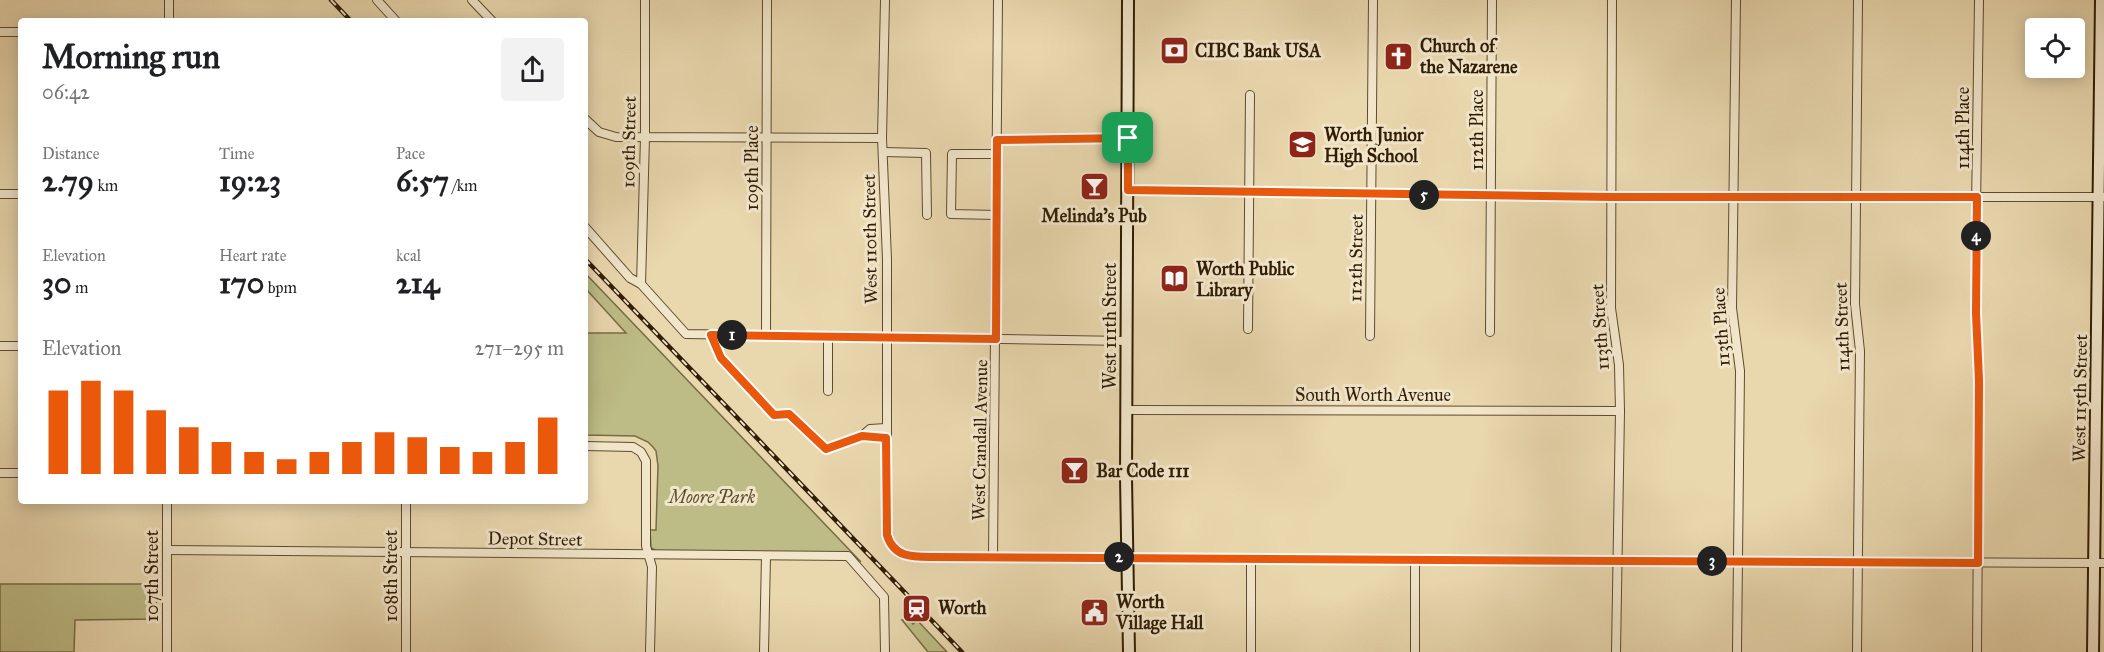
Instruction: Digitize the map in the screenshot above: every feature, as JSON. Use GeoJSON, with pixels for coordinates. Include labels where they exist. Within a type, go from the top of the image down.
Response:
{"type":"FeatureCollection","features":[{"type":"Feature","properties":{"kind":"main road","name":"West 111th Street"},"geometry":{"type":"LineString","coordinates":[[1128,0],[1126,557],[1129,652]]}},
{"type":"Feature","properties":{"kind":"main road","name":"West 115th Street"},"geometry":{"type":"LineString","coordinates":[[2093,652],[2099,563],[2101,0]]}},
{"type":"Feature","properties":{"kind":"street"},"geometry":{"type":"LineString","coordinates":[[169,0],[169,18]]}},
{"type":"Feature","properties":{"kind":"street"},"geometry":{"type":"LineString","coordinates":[[377,0],[393,18]]}},
{"type":"Feature","properties":{"kind":"street"},"geometry":{"type":"LineString","coordinates":[[472,0],[489,18]]}},
{"type":"Feature","properties":{"kind":"street","name":"109th Street"},"geometry":{"type":"LineString","coordinates":[[641,284],[645,137],[645,0]]}},
{"type":"Feature","properties":{"kind":"street","name":"109th Place"},"geometry":{"type":"LineString","coordinates":[[766,335],[767,0]]}},
{"type":"Feature","properties":{"kind":"street","name":"West 110th Street"},"geometry":{"type":"LineString","coordinates":[[885,0],[882,138],[886,250],[886,438],[889,541],[893,548],[907,556],[993,557]]}},
{"type":"Feature","properties":{"kind":"street","name":"West Crandall Avenue"},"geometry":{"type":"LineString","coordinates":[[993,557],[998,0]]}},
{"type":"Feature","properties":{"kind":"street","name":"112th Street"},"geometry":{"type":"LineString","coordinates":[[1370,336],[1373,0]]}},
{"type":"Feature","properties":{"kind":"street","name":"112th Place"},"geometry":{"type":"LineString","coordinates":[[1490,332],[1492,0]]}},
{"type":"Feature","properties":{"kind":"street","name":"113th Street"},"geometry":{"type":"LineString","coordinates":[[1612,0],[1611,308],[1619,365],[1620,411],[1616,652]]}},
{"type":"Feature","properties":{"kind":"street","name":"113th Place"},"geometry":{"type":"LineString","coordinates":[[1736,0],[1732,308],[1740,371],[1737,652]]}},
{"type":"Feature","properties":{"kind":"street","name":"114th Street"},"geometry":{"type":"LineString","coordinates":[[1857,652],[1860,351],[1855,304],[1858,0]]}},
{"type":"Feature","properties":{"kind":"street","name":"114th Place"},"geometry":{"type":"LineString","coordinates":[[1977,652],[1979,381],[1976,313],[1979,0]]}},
{"type":"Feature","properties":{"kind":"street"},"geometry":{"type":"LineString","coordinates":[[0,32],[18,32]]}},
{"type":"Feature","properties":{"kind":"street"},"geometry":{"type":"LineString","coordinates":[[1248,329],[1250,95]]}},
{"type":"Feature","properties":{"kind":"street"},"geometry":{"type":"LineString","coordinates":[[588,122],[598,132],[607,135],[882,138]]}},
{"type":"Feature","properties":{"kind":"street"},"geometry":{"type":"LineString","coordinates":[[997,140],[1128,138]]}},
{"type":"Feature","properties":{"kind":"street"},"geometry":{"type":"LineString","coordinates":[[883,152],[926,153],[927,215]]}},
{"type":"Feature","properties":{"kind":"street"},"geometry":{"type":"LineString","coordinates":[[997,154],[951,154],[951,214],[997,215]]}},
{"type":"Feature","properties":{"kind":"street"},"geometry":{"type":"LineString","coordinates":[[1128,190],[1612,197],[2101,197]]}},
{"type":"Feature","properties":{"kind":"street"},"geometry":{"type":"LineString","coordinates":[[0,194],[18,194]]}},
{"type":"Feature","properties":{"kind":"street"},"geometry":{"type":"LineString","coordinates":[[588,230],[630,278],[641,284],[686,334],[1126,341]]}},
{"type":"Feature","properties":{"kind":"street"},"geometry":{"type":"LineString","coordinates":[[711,335],[721,358],[774,415],[789,414],[826,449],[862,436],[870,429],[886,428]]}},
{"type":"Feature","properties":{"kind":"street"},"geometry":{"type":"LineString","coordinates":[[828,336],[828,391]]}},
{"type":"Feature","properties":{"kind":"street"},"geometry":{"type":"LineString","coordinates":[[0,346],[18,346]]}},
{"type":"Feature","properties":{"kind":"street","name":"South Worth Avenue"},"geometry":{"type":"LineString","coordinates":[[1126,410],[1620,411]]}},
{"type":"Feature","properties":{"kind":"street"},"geometry":{"type":"LineString","coordinates":[[862,436],[886,438]]}},
{"type":"Feature","properties":{"kind":"street"},"geometry":{"type":"LineString","coordinates":[[588,446],[626,446],[641,452],[646,461],[646,546],[652,567],[650,652]]}},
{"type":"Feature","properties":{"kind":"street"},"geometry":{"type":"LineString","coordinates":[[0,473],[18,473]]}},
{"type":"Feature","properties":{"kind":"street","name":"107th Street"},"geometry":{"type":"LineString","coordinates":[[167,504],[167,652]]}},
{"type":"Feature","properties":{"kind":"street","name":"108th Street"},"geometry":{"type":"LineString","coordinates":[[406,504],[406,652]]}},
{"type":"Feature","properties":{"kind":"street","name":"Depot Street"},"geometry":{"type":"LineString","coordinates":[[167,550],[848,556],[884,597],[885,652]]}},
{"type":"Feature","properties":{"kind":"street"},"geometry":{"type":"LineString","coordinates":[[764,652],[766,556]]}},
{"type":"Feature","properties":{"kind":"street"},"geometry":{"type":"LineString","coordinates":[[993,557],[2099,563]]}},
{"type":"Feature","properties":{"kind":"street"},"geometry":{"type":"LineString","coordinates":[[1251,558],[1251,652]]}},
{"type":"Feature","properties":{"kind":"street"},"geometry":{"type":"LineString","coordinates":[[1414,560],[1415,652]]}},
{"type":"Feature","properties":{"kind":"green space","name":"Moore Park"},"geometry":{"type":"Polygon","coordinates":[[[588,276],[861,562],[853,556],[839,552],[659,552],[651,548],[650,530],[656,530],[658,466],[656,451],[648,442],[635,436],[588,435],[588,333],[626,333],[588,291],[588,276]]]}},
{"type":"Feature","properties":{"kind":"green space"},"geometry":{"type":"Polygon","coordinates":[[[0,584],[159,584],[156,619],[75,620],[74,652],[0,652],[0,584]]]}},
{"type":"Feature","properties":{"kind":"green space"},"geometry":{"type":"Polygon","coordinates":[[[902,620],[910,620],[913,624],[917,620],[947,652],[928,652],[902,620]]]}},
{"type":"Feature","properties":{"kind":"railway"},"geometry":{"type":"LineString","coordinates":[[331,0],[348,18]]}},
{"type":"Feature","properties":{"kind":"railway"},"geometry":{"type":"LineString","coordinates":[[588,262],[962,652]]}},
{"type":"Feature","properties":{"kind":"place","name":"CIBC Bank USA"},"geometry":{"type":"Point","coordinates":[1174,51]}},
{"type":"Feature","properties":{"kind":"place","name":"Church of the Nazarene"},"geometry":{"type":"Point","coordinates":[1399,56]}},
{"type":"Feature","properties":{"kind":"place","name":"Worth Junior High School"},"geometry":{"type":"Point","coordinates":[1303,145]}},
{"type":"Feature","properties":{"kind":"place","name":"Melinda's Pub"},"geometry":{"type":"Point","coordinates":[1094,187]}},
{"type":"Feature","properties":{"kind":"place","name":"Worth Public Library"},"geometry":{"type":"Point","coordinates":[1175,279]}},
{"type":"Feature","properties":{"kind":"place","name":"Bar Code 111"},"geometry":{"type":"Point","coordinates":[1075,471]}},
{"type":"Feature","properties":{"kind":"place","name":"Worth"},"geometry":{"type":"Point","coordinates":[917,608]}},
{"type":"Feature","properties":{"kind":"place","name":"Worth Village Hall"},"geometry":{"type":"Point","coordinates":[1095,612]}},
{"type":"Feature","properties":{"kind":"route"},"geometry":{"type":"LineString","coordinates":[[1128,138],[1128,190],[1612,197],[1977,197],[1978,563],[933,557],[907,556],[898,553],[887,535],[886,438],[862,436],[826,449],[789,414],[774,415],[721,358],[711,335],[996,339],[997,140],[1128,138]]}}]}
